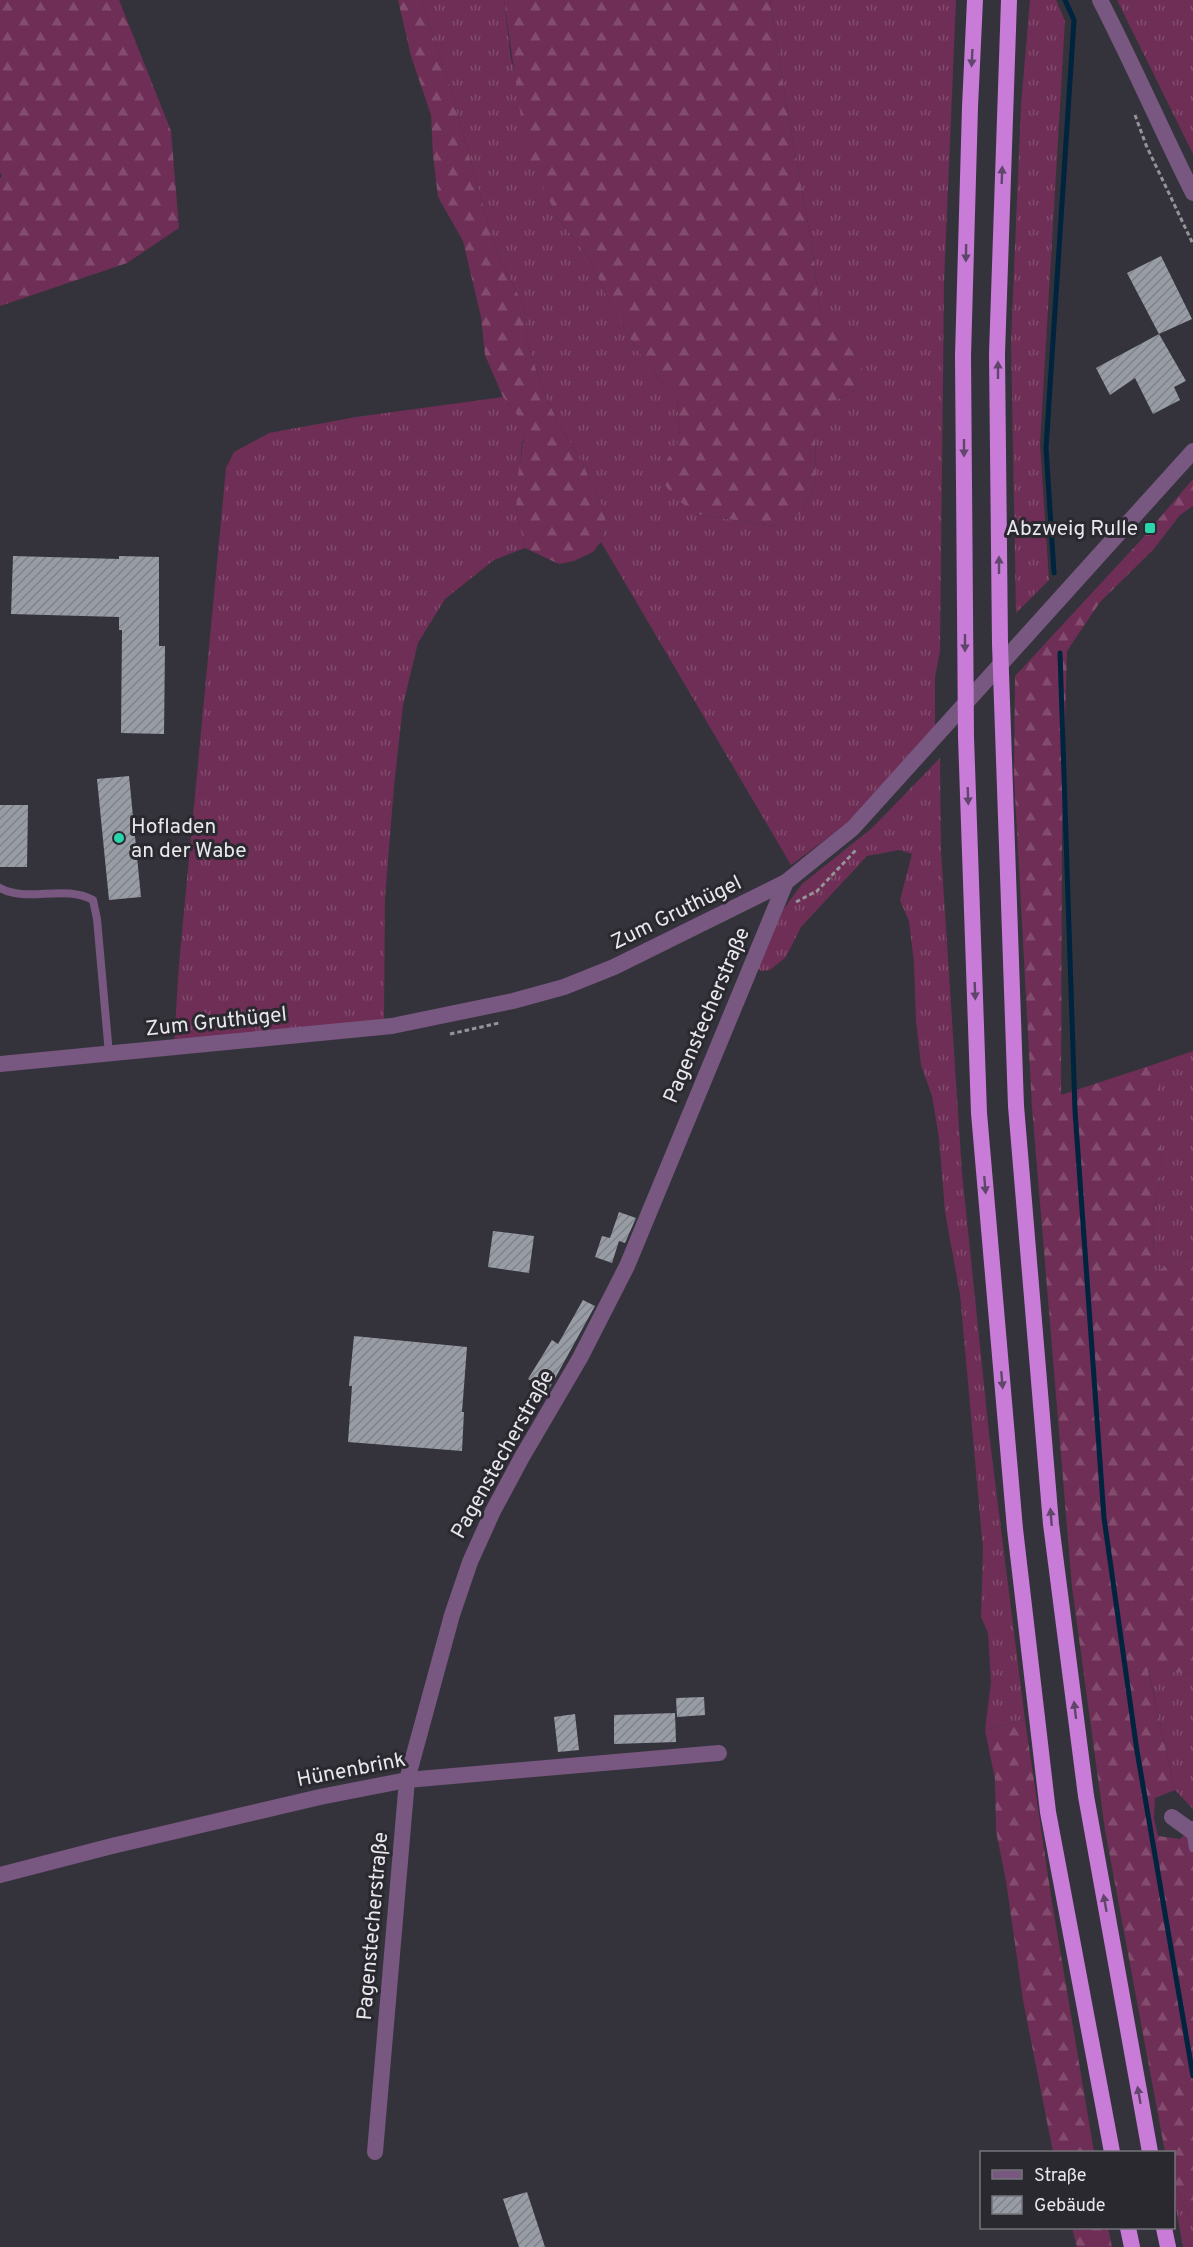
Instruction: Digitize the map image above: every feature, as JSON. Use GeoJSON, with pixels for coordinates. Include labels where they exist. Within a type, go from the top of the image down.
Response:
{"type":"FeatureCollection","features":[{"type":"Feature","properties":{"kind":"highway"},"geometry":{"type":"LineString","coordinates":[[975,0],[963,356],[966,737],[979,1113],[1015,1530],[1048,1812],[1112,2151]]}},
{"type":"Feature","properties":{"kind":"highway"},"geometry":{"type":"LineString","coordinates":[[1009,0],[997,354],[1000,644],[1016,1106],[1051,1524],[1086,1796],[1150,2151]]}},
{"type":"Feature","properties":{"kind":"highway"},"geometry":{"type":"LineString","coordinates":[[1128,2229],[1132,2247]]}},
{"type":"Feature","properties":{"kind":"highway"},"geometry":{"type":"LineString","coordinates":[[1164,2229],[1168,2247]]}},
{"type":"Feature","properties":{"kind":"street"},"geometry":{"type":"LineString","coordinates":[[1100,0],[1193,193]]}},
{"type":"Feature","properties":{"kind":"street","name":"Zum Gruthügel"},"geometry":{"type":"LineString","coordinates":[[0,1064],[392,1026],[513,1001],[564,987],[614,968],[786,882],[853,828],[1193,452]]}},
{"type":"Feature","properties":{"kind":"street","name":"Pagenstecherstraße"},"geometry":{"type":"LineString","coordinates":[[375,2152],[407,1780],[452,1615],[470,1562],[517,1466],[580,1358],[627,1266],[786,882]]}},
{"type":"Feature","properties":{"kind":"street","name":"Hünenbrink"},"geometry":{"type":"LineString","coordinates":[[0,1875],[228,1819],[407,1780],[719,1753]]}},
{"type":"Feature","properties":{"kind":"street"},"geometry":{"type":"LineString","coordinates":[[1172,1817],[1191,1830]]}},
{"type":"Feature","properties":{"kind":"lane"},"geometry":{"type":"LineString","coordinates":[[0,888],[17,893],[83,894],[93,900],[97,919],[109,1054]]}},
{"type":"Feature","properties":{"kind":"lane"},"geometry":{"type":"LineString","coordinates":[[1191,1830],[1193,1848]]}},
{"type":"Feature","properties":{"kind":"path"},"geometry":{"type":"LineString","coordinates":[[1131,106],[1146,145],[1193,244]]}},
{"type":"Feature","properties":{"kind":"path"},"geometry":{"type":"LineString","coordinates":[[773,913],[817,891],[862,843]]}},
{"type":"Feature","properties":{"kind":"path"},"geometry":{"type":"LineString","coordinates":[[439,1035],[504,1022]]}},
{"type":"Feature","properties":{"kind":"green space"},"geometry":{"type":"Polygon","coordinates":[[[0,0],[119,0],[171,131],[179,228],[127,263],[0,306],[0,178],[2,176],[0,173],[0,0]]]}},
{"type":"Feature","properties":{"kind":"green space"},"geometry":{"type":"Polygon","coordinates":[[[398,0],[420,0],[445,70],[497,254],[524,306],[527,339],[541,387],[562,430],[582,462],[606,515],[601,542],[593,552],[574,561],[559,564],[525,548],[516,510],[518,475],[526,426],[503,397],[485,355],[481,317],[463,241],[438,197],[431,115],[411,56],[398,0]]]}},
{"type":"Feature","properties":{"kind":"green space"},"geometry":{"type":"Polygon","coordinates":[[[420,0],[504,0],[511,59],[558,218],[589,258],[609,301],[634,345],[660,381],[677,399],[680,438],[696,514],[773,526],[800,514],[816,484],[815,423],[834,401],[858,389],[851,331],[821,321],[812,245],[770,0],[956,0],[944,283],[940,651],[935,677],[935,732],[845,825],[791,865],[601,542],[606,515],[582,462],[562,430],[541,387],[527,339],[524,306],[497,254],[445,70],[420,0]]]}},
{"type":"Feature","properties":{"kind":"green space"},"geometry":{"type":"Polygon","coordinates":[[[504,0],[770,0],[812,245],[821,321],[851,330],[865,354],[858,389],[834,401],[815,423],[816,484],[800,514],[773,526],[696,514],[674,497],[658,475],[680,438],[677,399],[660,381],[634,345],[609,301],[589,258],[558,218],[526,153],[504,0]]]}},
{"type":"Feature","properties":{"kind":"green space"},"geometry":{"type":"Polygon","coordinates":[[[1030,0],[1056,0],[1065,21],[1040,444],[1049,580],[1016,613],[1011,342],[1021,105],[1030,0]]]}},
{"type":"Feature","properties":{"kind":"green space"},"geometry":{"type":"Polygon","coordinates":[[[1117,0],[1193,0],[1193,154],[1117,0]]]}},
{"type":"Feature","properties":{"kind":"green space"},"geometry":{"type":"Polygon","coordinates":[[[503,397],[527,426],[522,445],[516,509],[525,548],[494,560],[445,599],[418,643],[403,705],[394,786],[385,898],[384,1019],[174,1043],[179,964],[226,468],[234,452],[269,433],[356,417],[503,397]]]}},
{"type":"Feature","properties":{"kind":"green space"},"geometry":{"type":"Polygon","coordinates":[[[1193,479],[1193,506],[1180,515],[1153,550],[1100,602],[1067,651],[1062,826],[1061,1095],[1158,1063],[1162,1163],[1153,1219],[1154,1253],[1136,1282],[1180,1259],[1193,1257],[1193,1674],[1148,1670],[1175,1790],[1155,1798],[1154,1819],[1158,1836],[1180,1839],[1193,1829],[1193,2223],[1175,2188],[1175,2151],[1165,2151],[1105,1830],[1072,1587],[1032,1107],[1014,777],[1015,676],[1140,541],[1193,479]]]}},
{"type":"Feature","properties":{"kind":"green space"},"geometry":{"type":"Polygon","coordinates":[[[940,758],[941,851],[962,1173],[989,1433],[1025,1720],[985,1730],[991,1682],[988,1633],[981,1617],[983,1549],[960,1294],[945,1212],[939,1138],[932,1096],[921,1065],[909,921],[900,900],[912,854],[899,850],[867,856],[801,927],[786,957],[770,970],[761,971],[757,967],[777,918],[802,884],[872,828],[940,758]]]}},
{"type":"Feature","properties":{"kind":"green space"},"geometry":{"type":"Polygon","coordinates":[[[1193,1051],[1193,1257],[1180,1259],[1135,1283],[1154,1253],[1153,1219],[1162,1163],[1158,1063],[1193,1051]]]}},
{"type":"Feature","properties":{"kind":"green space"},"geometry":{"type":"Polygon","coordinates":[[[1148,1669],[1193,1674],[1193,1809],[1175,1790],[1148,1669]]]}},
{"type":"Feature","properties":{"kind":"green space"},"geometry":{"type":"Polygon","coordinates":[[[1025,1720],[1051,1896],[1094,2151],[1053,2151],[1023,2000],[1006,1881],[996,1831],[995,1779],[985,1730],[1025,1720]]]}},
{"type":"Feature","properties":{"kind":"green space"},"geometry":{"type":"Polygon","coordinates":[[[1175,2188],[1193,2223],[1193,2247],[1183,2247],[1175,2203],[1175,2188]]]}},
{"type":"Feature","properties":{"kind":"green space"},"geometry":{"type":"Polygon","coordinates":[[[1072,2229],[1108,2229],[1112,2247],[1077,2247],[1072,2229]]]}},
{"type":"Feature","properties":{"kind":"building"},"geometry":{"type":"Polygon","coordinates":[[[1161,256],[1192,319],[1159,334],[1127,273],[1161,256]]]}},
{"type":"Feature","properties":{"kind":"building"},"geometry":{"type":"Polygon","coordinates":[[[1159,334],[1186,381],[1174,387],[1180,400],[1153,414],[1135,378],[1110,395],[1096,368],[1159,334]]]}},
{"type":"Feature","properties":{"kind":"building"},"geometry":{"type":"Polygon","coordinates":[[[13,556],[119,559],[119,556],[159,557],[159,646],[165,646],[164,734],[121,733],[122,630],[119,630],[119,617],[11,614],[13,556]]]}},
{"type":"Feature","properties":{"kind":"building","name":"Hofladen an der Wabe"},"geometry":{"type":"Polygon","coordinates":[[[129,776],[141,897],[109,900],[97,779],[129,776]]]}},
{"type":"Feature","properties":{"kind":"building"},"geometry":{"type":"Polygon","coordinates":[[[0,805],[28,805],[27,867],[0,867],[0,805]]]}},
{"type":"Feature","properties":{"kind":"building"},"geometry":{"type":"Polygon","coordinates":[[[619,1212],[636,1218],[625,1243],[619,1241],[612,1263],[595,1257],[602,1236],[610,1238],[619,1212]]]}},
{"type":"Feature","properties":{"kind":"building"},"geometry":{"type":"Polygon","coordinates":[[[493,1231],[534,1236],[529,1273],[488,1267],[493,1231]]]}},
{"type":"Feature","properties":{"kind":"building"},"geometry":{"type":"Polygon","coordinates":[[[583,1300],[595,1306],[548,1391],[528,1379],[552,1340],[558,1344],[583,1300]]]}},
{"type":"Feature","properties":{"kind":"building"},"geometry":{"type":"Polygon","coordinates":[[[354,1336],[467,1347],[462,1412],[464,1412],[462,1451],[348,1442],[352,1386],[349,1386],[354,1336]]]}},
{"type":"Feature","properties":{"kind":"building"},"geometry":{"type":"Polygon","coordinates":[[[704,1697],[705,1715],[677,1717],[676,1698],[704,1697]]]}},
{"type":"Feature","properties":{"kind":"building"},"geometry":{"type":"Polygon","coordinates":[[[675,1713],[676,1742],[614,1744],[614,1715],[675,1713]]]}},
{"type":"Feature","properties":{"kind":"building"},"geometry":{"type":"Polygon","coordinates":[[[575,1714],[579,1750],[558,1752],[554,1717],[575,1714]]]}},
{"type":"Feature","properties":{"kind":"building"},"geometry":{"type":"Polygon","coordinates":[[[527,2192],[545,2247],[519,2247],[503,2199],[527,2192]]]}},
{"type":"Feature","properties":{"kind":"waterway"},"geometry":{"type":"LineString","coordinates":[[1054,573],[1046,448],[1074,20],[1065,0]]}},
{"type":"Feature","properties":{"kind":"waterway"},"geometry":{"type":"LineString","coordinates":[[1060,653],[1075,1111],[1104,1518],[1137,1751],[1193,2076]]}},
{"type":"Feature","properties":{"kind":"place","name":"Abzweig Rulle"},"geometry":{"type":"Point","coordinates":[1150,528]}},
{"type":"Feature","properties":{"kind":"place","name":"Hofladen an der Wabe"},"geometry":{"type":"Point","coordinates":[119,838]}}]}
